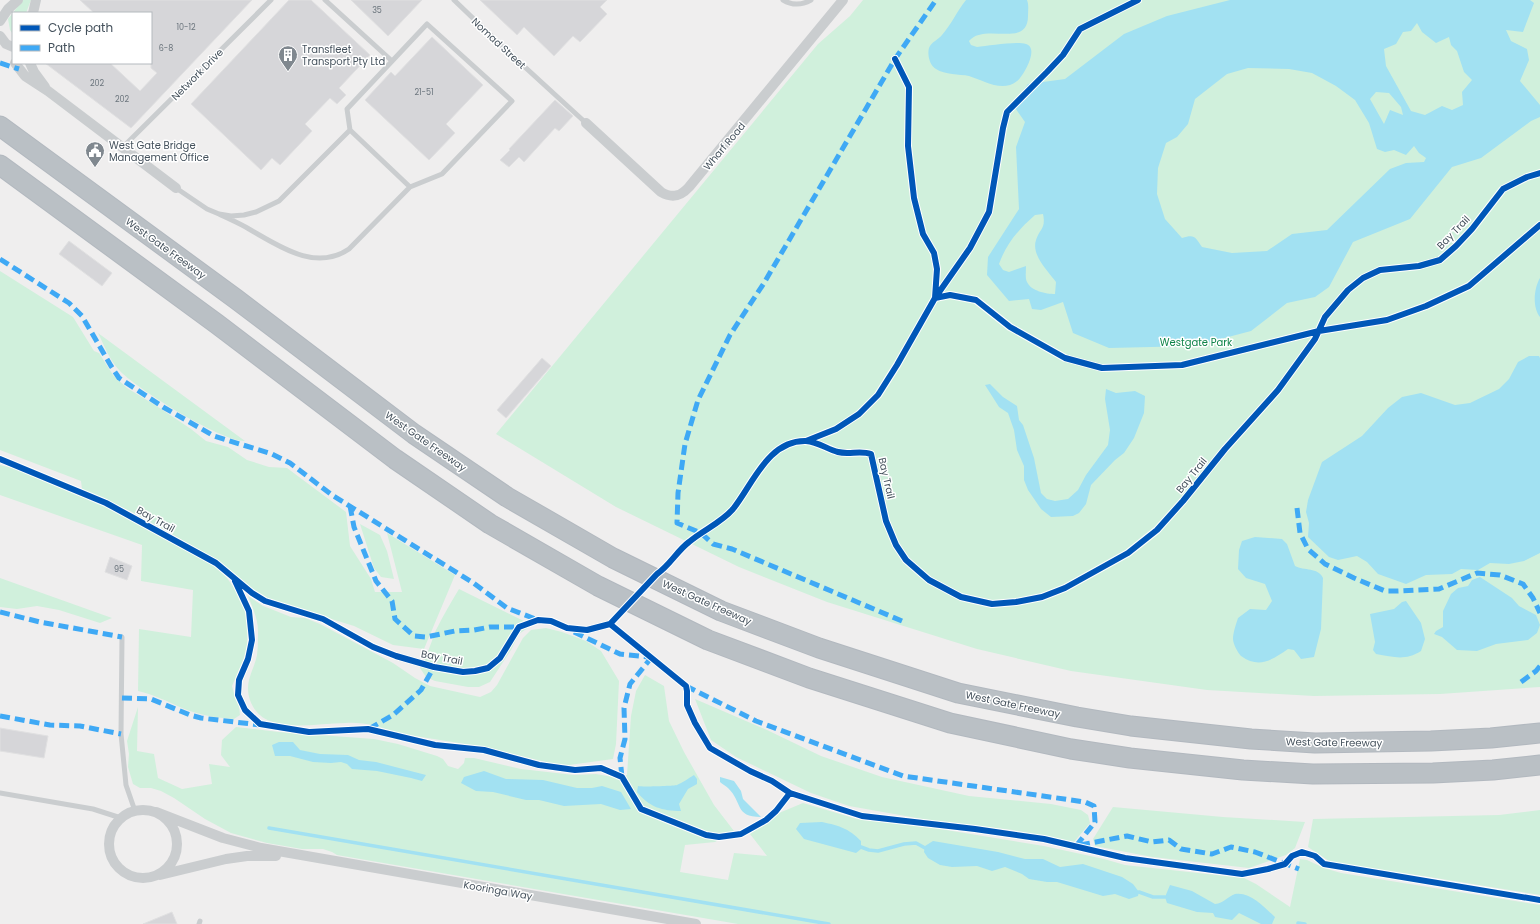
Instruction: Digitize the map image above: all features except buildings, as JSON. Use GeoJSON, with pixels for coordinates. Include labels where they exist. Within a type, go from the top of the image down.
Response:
{"type":"FeatureCollection","features":[{"type":"Feature","properties":{"kind":"highway","name":"West Gate Freeway"},"geometry":{"type":"LineString","coordinates":[[0,126],[230,294],[414,434],[507,497],[614,558],[721,611],[819,648],[958,693],[1077,717],[1131,726],[1251,739],[1315,743],[1432,742],[1540,733]]}},
{"type":"Feature","properties":{"kind":"highway"},"geometry":{"type":"LineString","coordinates":[[0,165],[217,324],[396,459],[490,524],[598,586],[708,640],[809,678],[950,723],[1071,749],[1122,757],[1242,770],[1313,774],[1433,773],[1493,770],[1540,765]]}},
{"type":"Feature","properties":{"kind":"street"},"geometry":{"type":"LineString","coordinates":[[0,21],[8,9],[18,0]]}},
{"type":"Feature","properties":{"kind":"street"},"geometry":{"type":"LineString","coordinates":[[33,12],[36,0]]}},
{"type":"Feature","properties":{"kind":"street","name":"Wharf Road"},"geometry":{"type":"LineString","coordinates":[[586,123],[662,192],[672,197],[681,194],[699,175],[843,0]]}},
{"type":"Feature","properties":{"kind":"street"},"geometry":{"type":"LineString","coordinates":[[0,36],[3,41],[12,47]]}},
{"type":"Feature","properties":{"kind":"street"},"geometry":{"type":"LineString","coordinates":[[15,64],[28,78],[48,91],[176,188]]}},
{"type":"Feature","properties":{"kind":"street"},"geometry":{"type":"LineString","coordinates":[[30,64],[34,72],[48,91]]}},
{"type":"Feature","properties":{"kind":"street"},"geometry":{"type":"LineString","coordinates":[[145,810],[156,812],[172,825],[176,835],[177,845],[175,856],[169,866],[160,873],[150,877],[138,878],[118,868],[112,859],[109,848],[109,837],[113,826],[121,818],[135,811],[145,810]]}},
{"type":"Feature","properties":{"kind":"street","name":"Kooringa Way"},"geometry":{"type":"LineString","coordinates":[[156,812],[223,838],[300,856],[696,924]]}},
{"type":"Feature","properties":{"kind":"street","name":"Kooringa Way"},"geometry":{"type":"LineString","coordinates":[[150,877],[226,859],[260,856],[300,856]]}},
{"type":"Feature","properties":{"kind":"lane","name":"Network Drive"},"geometry":{"type":"LineString","coordinates":[[122,148],[271,0]]}},
{"type":"Feature","properties":{"kind":"lane"},"geometry":{"type":"LineString","coordinates":[[325,0],[392,61]]}},
{"type":"Feature","properties":{"kind":"lane","name":"Nomad Street"},"geometry":{"type":"LineString","coordinates":[[454,0],[586,123]]}},
{"type":"Feature","properties":{"kind":"lane"},"geometry":{"type":"LineString","coordinates":[[783,0],[791,4],[799,4],[811,0]]}},
{"type":"Feature","properties":{"kind":"lane"},"geometry":{"type":"LineString","coordinates":[[176,188],[207,209],[247,228],[278,246],[295,253],[321,258],[332,258],[340,255],[349,249],[410,187],[442,174],[512,101],[427,24],[348,109],[350,130],[410,187]]}},
{"type":"Feature","properties":{"kind":"lane"},"geometry":{"type":"LineString","coordinates":[[219,214],[231,216],[244,215],[263,209],[279,201],[350,130]]}},
{"type":"Feature","properties":{"kind":"lane"},"geometry":{"type":"LineString","coordinates":[[122,637],[120,734],[126,785],[135,811]]}},
{"type":"Feature","properties":{"kind":"lane"},"geometry":{"type":"LineString","coordinates":[[0,793],[93,808],[121,818]]}},
{"type":"Feature","properties":{"kind":"green space"},"geometry":{"type":"Polygon","coordinates":[[[23,0],[31,0],[26,12],[14,12],[23,0]]]}},
{"type":"Feature","properties":{"kind":"green space","name":"Westgate Park"},"geometry":{"type":"Polygon","coordinates":[[[863,0],[1540,0],[1540,687],[1440,694],[1314,696],[1207,690],[1071,671],[977,649],[827,602],[739,567],[616,507],[496,434],[818,44],[850,16],[863,0]]]}},
{"type":"Feature","properties":{"kind":"green space"},"geometry":{"type":"Polygon","coordinates":[[[12,14],[12,33],[10,30],[8,19],[12,14]]]}},
{"type":"Feature","properties":{"kind":"green space"},"geometry":{"type":"Polygon","coordinates":[[[0,271],[73,317],[94,351],[99,353],[113,375],[127,388],[191,429],[206,441],[228,447],[247,460],[269,467],[287,468],[346,512],[350,546],[371,579],[375,592],[402,592],[387,533],[455,575],[424,649],[393,645],[354,626],[264,598],[223,565],[193,546],[132,512],[82,489],[81,481],[0,450],[0,271]]]}},
{"type":"Feature","properties":{"kind":"green space"},"geometry":{"type":"Polygon","coordinates":[[[98,333],[245,441],[234,439],[199,424],[142,389],[115,366],[98,333]]]}},
{"type":"Feature","properties":{"kind":"green space"},"geometry":{"type":"Polygon","coordinates":[[[0,465],[13,468],[120,512],[196,554],[218,569],[227,578],[235,589],[244,607],[248,625],[247,645],[244,658],[232,686],[239,705],[240,715],[234,719],[201,714],[138,691],[139,629],[191,637],[193,590],[141,581],[142,545],[0,495],[0,465]]]}},
{"type":"Feature","properties":{"kind":"green space"},"geometry":{"type":"Polygon","coordinates":[[[360,524],[380,535],[387,551],[394,579],[381,577],[374,568],[360,524]]]}},
{"type":"Feature","properties":{"kind":"green space"},"geometry":{"type":"Polygon","coordinates":[[[0,578],[112,618],[100,623],[59,610],[37,606],[17,609],[0,607],[0,578]]]}},
{"type":"Feature","properties":{"kind":"green space"},"geometry":{"type":"Polygon","coordinates":[[[459,589],[532,625],[519,634],[511,650],[490,682],[479,687],[468,687],[435,681],[426,677],[420,668],[436,630],[459,589]]]}},
{"type":"Feature","properties":{"kind":"green space"},"geometry":{"type":"Polygon","coordinates":[[[248,596],[263,606],[291,617],[305,618],[320,624],[393,663],[430,686],[480,697],[491,692],[497,685],[523,638],[531,630],[546,628],[586,641],[601,651],[619,681],[616,744],[613,759],[562,766],[484,747],[396,733],[378,726],[346,723],[298,726],[279,724],[265,719],[254,708],[248,693],[249,680],[257,655],[258,626],[248,596]]]}},
{"type":"Feature","properties":{"kind":"green space"},"geometry":{"type":"Polygon","coordinates":[[[645,675],[664,686],[669,721],[684,752],[714,805],[734,831],[715,842],[685,845],[680,872],[728,880],[734,853],[767,856],[750,834],[779,813],[803,803],[857,819],[934,828],[1044,846],[1125,865],[1244,878],[1256,884],[1290,907],[1300,859],[1307,860],[1324,868],[1341,873],[1540,905],[1540,924],[738,924],[337,855],[323,849],[302,849],[267,843],[231,833],[205,819],[161,791],[151,788],[140,788],[133,784],[128,767],[129,754],[127,741],[138,707],[137,751],[154,754],[158,778],[182,789],[212,784],[209,764],[230,767],[221,755],[222,740],[236,727],[279,732],[374,739],[398,744],[437,756],[443,759],[448,766],[458,769],[464,763],[465,758],[474,758],[521,769],[574,775],[596,774],[613,777],[627,775],[631,716],[636,691],[645,675]]]}},
{"type":"Feature","properties":{"kind":"green space"},"geometry":{"type":"Polygon","coordinates":[[[695,699],[767,730],[821,756],[882,777],[969,796],[1051,804],[1081,810],[1088,815],[1090,823],[1074,842],[1013,830],[928,820],[849,806],[811,793],[736,757],[711,740],[695,699]]]}},
{"type":"Feature","properties":{"kind":"green space"},"geometry":{"type":"Polygon","coordinates":[[[1113,807],[1223,817],[1305,822],[1295,848],[1286,855],[1249,868],[1152,857],[1095,846],[1093,839],[1113,807]]]}},
{"type":"Feature","properties":{"kind":"green space"},"geometry":{"type":"Polygon","coordinates":[[[1540,810],[1540,895],[1344,865],[1329,861],[1308,847],[1313,819],[1499,815],[1540,810]]]}},
{"type":"Feature","properties":{"kind":"water"},"geometry":{"type":"Polygon","coordinates":[[[966,0],[1027,0],[1028,16],[1026,26],[1021,31],[1013,33],[985,34],[976,36],[969,41],[971,45],[977,47],[1016,43],[1030,46],[1031,55],[1028,66],[1020,78],[1014,83],[1005,86],[989,84],[969,76],[940,71],[932,65],[928,54],[930,46],[945,31],[966,0]]]}},
{"type":"Feature","properties":{"kind":"water"},"geometry":{"type":"Polygon","coordinates":[[[1230,0],[1530,0],[1534,3],[1523,32],[1506,30],[1511,41],[1527,49],[1529,60],[1520,81],[1540,105],[1540,117],[1531,121],[1481,158],[1452,167],[1410,219],[1353,242],[1329,287],[1315,297],[1287,303],[1251,331],[1194,346],[1109,348],[1073,333],[1063,302],[1041,310],[1032,309],[1029,299],[1009,301],[987,275],[988,257],[1019,209],[1016,147],[1025,122],[1013,105],[1028,84],[1065,79],[1124,34],[1167,16],[1230,0]],[[1417,23],[1411,31],[1403,32],[1396,44],[1384,49],[1386,66],[1411,111],[1425,115],[1442,106],[1452,110],[1463,105],[1462,92],[1472,80],[1464,72],[1457,51],[1451,45],[1449,37],[1436,43],[1422,32],[1417,23]],[[1248,68],[1227,74],[1195,99],[1188,124],[1177,137],[1166,143],[1158,168],[1157,194],[1165,219],[1182,238],[1192,236],[1202,247],[1232,253],[1267,251],[1292,234],[1327,230],[1390,169],[1406,163],[1424,162],[1426,158],[1419,153],[1414,146],[1406,155],[1394,150],[1385,152],[1377,149],[1369,123],[1355,100],[1336,86],[1312,73],[1289,69],[1248,68]],[[1376,92],[1370,99],[1384,124],[1390,110],[1403,115],[1401,107],[1389,93],[1376,92]],[[1043,214],[1035,215],[1014,237],[1005,250],[999,264],[1003,270],[1009,272],[1026,266],[1026,279],[1032,288],[1055,294],[1056,282],[1038,257],[1035,246],[1036,240],[1044,223],[1043,214]]]}},
{"type":"Feature","properties":{"kind":"water"},"geometry":{"type":"Polygon","coordinates":[[[1540,278],[1540,317],[1537,313],[1535,303],[1535,292],[1540,278]]]}},
{"type":"Feature","properties":{"kind":"water"},"geometry":{"type":"Polygon","coordinates":[[[1529,356],[1539,356],[1540,358],[1540,553],[1524,561],[1509,564],[1490,563],[1478,570],[1461,569],[1452,574],[1426,575],[1406,584],[1378,574],[1367,562],[1357,556],[1338,560],[1329,557],[1308,537],[1309,523],[1306,512],[1308,500],[1322,462],[1362,436],[1388,408],[1402,397],[1421,393],[1455,405],[1470,403],[1499,389],[1509,379],[1518,362],[1529,356]]]}},
{"type":"Feature","properties":{"kind":"water"},"geometry":{"type":"Polygon","coordinates":[[[990,384],[1003,397],[1017,406],[1019,420],[1023,425],[1034,458],[1041,493],[1047,499],[1055,501],[1068,499],[1078,490],[1086,475],[1108,445],[1110,430],[1105,399],[1106,389],[1116,393],[1135,391],[1145,396],[1144,413],[1134,438],[1124,453],[1115,460],[1091,485],[1086,504],[1079,513],[1073,516],[1051,517],[1041,509],[1028,490],[1024,480],[1024,466],[1017,450],[1014,430],[1008,413],[999,407],[985,385],[990,384]]]}},
{"type":"Feature","properties":{"kind":"water"},"geometry":{"type":"Polygon","coordinates":[[[1255,537],[1282,539],[1287,544],[1295,566],[1318,572],[1323,578],[1321,629],[1314,657],[1301,659],[1294,650],[1288,649],[1265,662],[1254,662],[1238,653],[1233,637],[1238,618],[1250,609],[1266,610],[1272,601],[1265,584],[1246,578],[1238,569],[1239,550],[1242,541],[1255,537]]]}},
{"type":"Feature","properties":{"kind":"water"},"geometry":{"type":"Polygon","coordinates":[[[1480,577],[1512,598],[1519,606],[1536,615],[1540,625],[1537,633],[1528,640],[1496,644],[1477,651],[1457,650],[1442,637],[1434,634],[1443,627],[1443,611],[1451,594],[1458,588],[1468,586],[1472,580],[1480,577]]]}},
{"type":"Feature","properties":{"kind":"water"},"geometry":{"type":"Polygon","coordinates":[[[1406,601],[1421,623],[1425,639],[1421,651],[1404,657],[1376,654],[1373,650],[1375,642],[1370,614],[1394,609],[1402,602],[1406,601]]]}},
{"type":"Feature","properties":{"kind":"water"},"geometry":{"type":"Polygon","coordinates":[[[279,742],[293,742],[300,750],[320,754],[348,755],[359,760],[376,762],[426,775],[422,781],[377,771],[352,769],[347,764],[341,762],[313,762],[290,756],[275,756],[272,745],[279,742]]]}},
{"type":"Feature","properties":{"kind":"water"},"geometry":{"type":"Polygon","coordinates":[[[484,771],[506,779],[543,780],[577,788],[602,786],[621,792],[631,809],[620,810],[601,804],[564,806],[539,800],[526,800],[493,792],[476,791],[461,783],[464,777],[484,771]]]}},
{"type":"Feature","properties":{"kind":"water"},"geometry":{"type":"Polygon","coordinates":[[[694,775],[697,779],[697,784],[688,789],[679,804],[681,811],[662,809],[651,805],[637,792],[638,786],[677,785],[694,775]]]}},
{"type":"Feature","properties":{"kind":"water"},"geometry":{"type":"Polygon","coordinates":[[[720,777],[734,781],[741,791],[743,799],[761,817],[752,816],[743,812],[733,793],[720,782],[720,777]]]}},
{"type":"Feature","properties":{"kind":"water"},"geometry":{"type":"Polygon","coordinates":[[[822,822],[848,830],[861,841],[861,849],[856,853],[804,839],[796,829],[800,823],[822,822]]]}},
{"type":"Feature","properties":{"kind":"water"},"geometry":{"type":"Polygon","coordinates":[[[933,841],[998,852],[1025,859],[1043,859],[1060,867],[1083,864],[1122,877],[1133,884],[1139,892],[1138,896],[1129,899],[1115,894],[1103,896],[1057,882],[1029,879],[1022,874],[1005,867],[992,871],[977,866],[952,867],[940,865],[928,858],[924,852],[925,846],[933,841]]]}},
{"type":"Feature","properties":{"kind":"water"},"geometry":{"type":"Polygon","coordinates":[[[1170,885],[1192,891],[1215,904],[1235,894],[1246,895],[1257,901],[1275,917],[1272,924],[1261,924],[1239,913],[1232,920],[1215,917],[1213,913],[1197,912],[1167,903],[1165,897],[1170,885]]]}},
{"type":"Feature","properties":{"kind":"waterway"},"geometry":{"type":"LineString","coordinates":[[269,828],[829,924]]}},
{"type":"Feature","properties":{"kind":"waterway"},"geometry":{"type":"LineString","coordinates":[[861,847],[878,851],[904,844],[916,843],[925,848]]}},
{"type":"Feature","properties":{"kind":"waterway"},"geometry":{"type":"LineString","coordinates":[[1139,892],[1153,897],[1165,897]]}},
{"type":"Feature","properties":{"kind":"waterway"},"geometry":{"type":"LineString","coordinates":[[1298,923],[1305,924]]}},
{"type":"Feature","properties":{"kind":"marked path"},"geometry":{"type":"LineString","coordinates":[[902,621],[732,549],[713,544],[701,533],[677,523],[678,493],[685,444],[698,400],[730,335],[764,283],[895,59],[936,0]]}},
{"type":"Feature","properties":{"kind":"marked path"},"geometry":{"type":"LineString","coordinates":[[0,63],[19,69]]}},
{"type":"Feature","properties":{"kind":"marked path"},"geometry":{"type":"LineString","coordinates":[[0,259],[69,303],[82,316],[119,378],[163,407],[214,436],[272,454],[290,463],[332,495],[472,582],[507,608],[538,620]]}},
{"type":"Feature","properties":{"kind":"marked path"},"geometry":{"type":"LineString","coordinates":[[350,506],[354,527],[376,581],[392,601],[395,619],[414,636],[426,637],[455,631],[490,627],[519,627]]}},
{"type":"Feature","properties":{"kind":"marked path"},"geometry":{"type":"LineString","coordinates":[[1297,508],[1300,533],[1308,549],[1325,564],[1354,578],[1385,591],[1397,591],[1439,589],[1477,573],[1500,575],[1523,584],[1533,598],[1540,613]]}},
{"type":"Feature","properties":{"kind":"marked path"},"geometry":{"type":"LineString","coordinates":[[0,612],[40,622],[122,637]]}},
{"type":"Feature","properties":{"kind":"marked path"},"geometry":{"type":"LineString","coordinates":[[574,632],[620,654],[649,657]]}},
{"type":"Feature","properties":{"kind":"marked path"},"geometry":{"type":"LineString","coordinates":[[622,777],[620,758],[625,739],[624,708],[630,684],[651,658]]}},
{"type":"Feature","properties":{"kind":"marked path"},"geometry":{"type":"LineString","coordinates":[[1521,682],[1536,671],[1540,666]]}},
{"type":"Feature","properties":{"kind":"marked path"},"geometry":{"type":"LineString","coordinates":[[369,729],[393,715],[421,690],[434,667]]}},
{"type":"Feature","properties":{"kind":"marked path"},"geometry":{"type":"LineString","coordinates":[[686,686],[756,721],[903,776],[1085,802],[1094,806],[1095,822],[1076,846]]}},
{"type":"Feature","properties":{"kind":"marked path"},"geometry":{"type":"LineString","coordinates":[[122,698],[151,699],[201,718],[260,725]]}},
{"type":"Feature","properties":{"kind":"marked path"},"geometry":{"type":"LineString","coordinates":[[0,716],[50,725],[80,726],[121,734]]}},
{"type":"Feature","properties":{"kind":"marked path"},"geometry":{"type":"LineString","coordinates":[[1080,845],[1127,836],[1152,842],[1169,840],[1181,849],[1212,854],[1231,847],[1255,852],[1299,869]]}},
{"type":"Feature","properties":{"kind":"cycle path"},"geometry":{"type":"LineString","coordinates":[[806,441],[836,429],[859,414],[878,395],[935,298],[970,248],[989,212],[1007,112],[1063,55],[1080,29],[1138,0]]}},
{"type":"Feature","properties":{"kind":"cycle path"},"geometry":{"type":"LineString","coordinates":[[895,59],[909,87],[908,146],[914,198],[923,234],[934,253],[937,269],[935,298],[950,295],[976,300],[1010,327],[1065,358],[1102,368],[1182,365],[1319,331],[1387,320],[1426,306],[1469,286],[1540,225]]}},
{"type":"Feature","properties":{"kind":"cycle path","name":"Bay Trail"},"geometry":{"type":"LineString","coordinates":[[0,459],[106,503],[216,563],[252,593],[265,601],[323,619],[373,647],[396,656],[434,667],[463,672],[488,668],[500,658],[519,627],[538,620],[551,621],[567,628],[587,630],[610,624],[685,546],[733,509],[771,455],[781,448],[793,443],[806,441],[838,452],[863,452],[871,454],[886,521],[896,545],[906,560],[929,580],[961,597],[992,604],[1016,602],[1042,597],[1065,588],[1128,553],[1157,530],[1183,501],[1225,449],[1278,390],[1315,339],[1325,317],[1348,290],[1363,278],[1380,270],[1419,266],[1440,260],[1472,229],[1503,189],[1527,177],[1540,173]]}},
{"type":"Feature","properties":{"kind":"cycle path"},"geometry":{"type":"LineString","coordinates":[[235,581],[249,611],[252,640],[248,659],[239,680],[238,695],[245,710],[260,724],[309,732],[368,729],[435,745],[484,750],[539,765],[575,770],[601,768],[622,777],[641,809],[706,835],[719,837],[741,834],[766,820],[776,811],[790,793]]}},
{"type":"Feature","properties":{"kind":"cycle path"},"geometry":{"type":"LineString","coordinates":[[610,624],[686,686],[687,705],[695,723],[710,748],[750,771],[772,781],[790,793],[862,816],[975,829],[1044,839],[1125,858],[1242,874],[1285,864],[1292,856],[1302,852],[1315,856],[1324,864],[1540,900]]}},
{"type":"Feature","properties":{"kind":"place","name":"Transfleet Transport Pty Ltd"},"geometry":{"type":"Point","coordinates":[288,72]}},
{"type":"Feature","properties":{"kind":"place","name":"West Gate Bridge Management Office"},"geometry":{"type":"Point","coordinates":[95,168]}}]}
